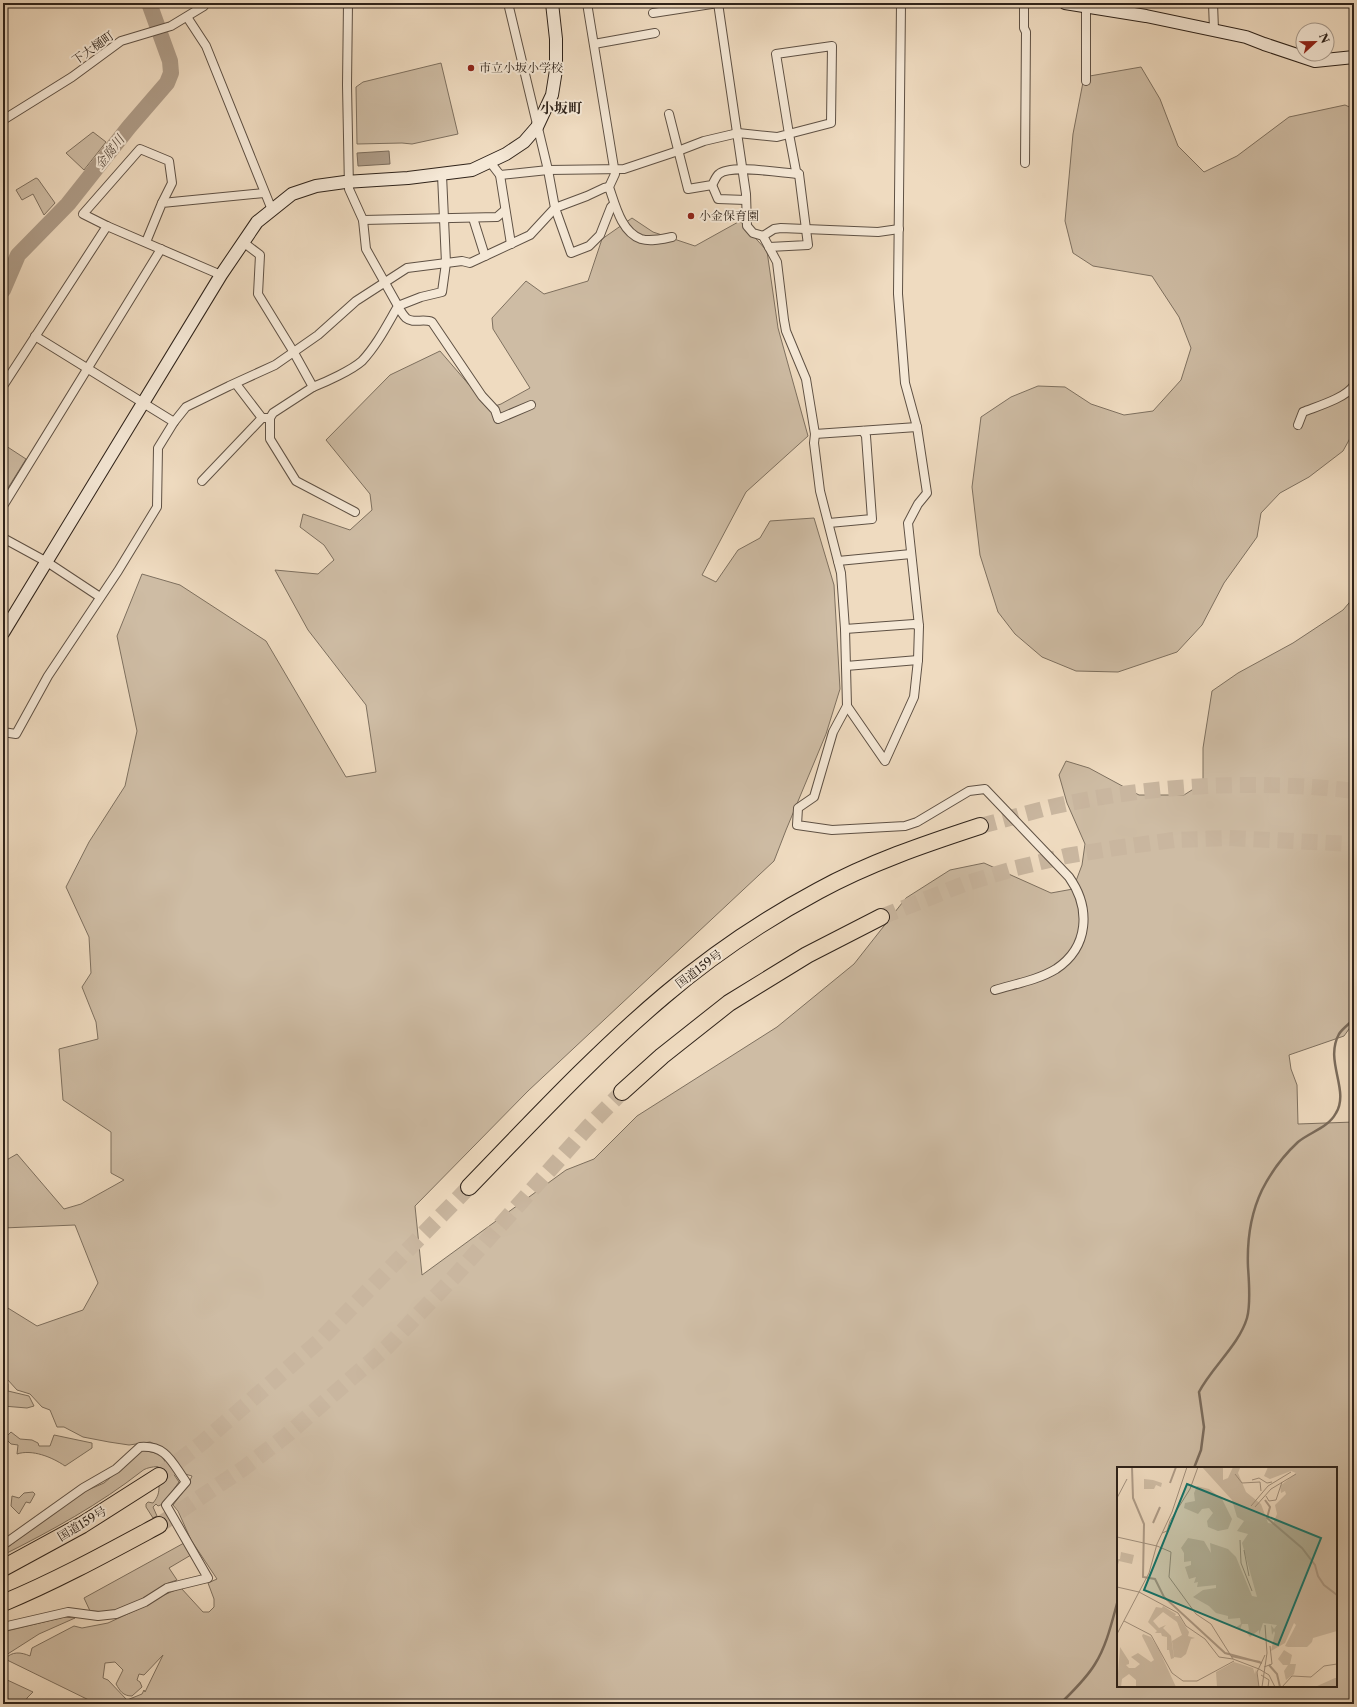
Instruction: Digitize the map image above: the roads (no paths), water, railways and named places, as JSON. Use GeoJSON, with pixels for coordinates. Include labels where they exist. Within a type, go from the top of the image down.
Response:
{"type":"FeatureCollection","features":[{"type":"Feature","properties":{"kind":"highway","name":"国道159号"},"geometry":{"type":"LineString","coordinates":[[470,1187],[565,1088],[632,1024],[702,966],[735,942],[818,891],[853,873],[917,848],[980,826]]}},
{"type":"Feature","properties":{"kind":"highway"},"geometry":{"type":"LineString","coordinates":[[622,1092],[662,1056],[729,1003],[807,955],[881,917]]}},
{"type":"Feature","properties":{"kind":"highway","name":"国道159号"},"geometry":{"type":"LineString","coordinates":[[3,1568],[52,1542],[159,1476]]}},
{"type":"Feature","properties":{"kind":"highway"},"geometry":{"type":"LineString","coordinates":[[3,1561],[131,1494]]}},
{"type":"Feature","properties":{"kind":"highway"},"geometry":{"type":"LineString","coordinates":[[3,1604],[46,1585],[159,1525]]}},
{"type":"Feature","properties":{"kind":"street","name":"下大樋町"},"geometry":{"type":"LineString","coordinates":[[3,120],[72,77],[121,41],[154,33],[171,26],[204,6],[205,3]]}},
{"type":"Feature","properties":{"kind":"street"},"geometry":{"type":"LineString","coordinates":[[348,3],[347,85],[349,188],[363,220],[366,249],[406,318],[411,321],[428,320],[432,322],[482,396],[495,410],[498,419],[531,405]]}},
{"type":"Feature","properties":{"kind":"street"},"geometry":{"type":"LineString","coordinates":[[508,3],[548,170],[555,208],[571,253],[589,246],[600,235],[611,207],[614,204]]}},
{"type":"Feature","properties":{"kind":"street"},"geometry":{"type":"LineString","coordinates":[[3,633],[221,275],[257,222],[292,194],[316,186],[472,170],[506,154],[524,142],[537,127],[552,95],[556,70],[556,39],[552,3]]}},
{"type":"Feature","properties":{"kind":"street"},"geometry":{"type":"LineString","coordinates":[[587,3],[615,174],[609,187],[616,210],[628,229],[640,238],[653,240],[672,237]]}},
{"type":"Feature","properties":{"kind":"street"},"geometry":{"type":"LineString","coordinates":[[652,13],[718,3],[743,169],[747,226],[753,233],[763,236],[778,262],[786,331],[806,379],[815,434],[814,443],[820,491],[841,573],[845,629],[847,706],[833,732],[814,797],[798,808],[797,825],[832,830],[905,826],[917,822],[969,791],[985,789],[1069,877],[1076,887],[1083,908],[1084,921],[1080,941],[1065,962],[1043,975],[995,990]]}},
{"type":"Feature","properties":{"kind":"street"},"geometry":{"type":"LineString","coordinates":[[847,706],[885,762],[914,697],[918,660],[919,626],[908,523],[918,504],[927,493],[917,427],[905,383],[898,294],[901,3]]}},
{"type":"Feature","properties":{"kind":"street"},"geometry":{"type":"LineString","coordinates":[[1024,3],[1024,28],[1026,32],[1025,163]]}},
{"type":"Feature","properties":{"kind":"street"},"geometry":{"type":"LineString","coordinates":[[1065,3],[1246,36],[1264,44],[1316,60],[1354,57]]}},
{"type":"Feature","properties":{"kind":"street"},"geometry":{"type":"LineString","coordinates":[[1213,3],[1214,30]]}},
{"type":"Feature","properties":{"kind":"street"},"geometry":{"type":"LineString","coordinates":[[1086,6],[1086,81]]}},
{"type":"Feature","properties":{"kind":"street"},"geometry":{"type":"LineString","coordinates":[[186,17],[206,46],[272,210]]}},
{"type":"Feature","properties":{"kind":"street"},"geometry":{"type":"LineString","coordinates":[[594,44],[655,33]]}},
{"type":"Feature","properties":{"kind":"street"},"geometry":{"type":"LineString","coordinates":[[500,175],[548,170],[624,169],[704,141],[738,133],[777,137],[789,134],[831,123],[832,46],[776,54],[789,134],[796,170],[799,174],[808,245],[769,247]]}},
{"type":"Feature","properties":{"kind":"street"},"geometry":{"type":"LineString","coordinates":[[669,114],[688,189],[712,185],[719,174],[732,169],[799,174]]}},
{"type":"Feature","properties":{"kind":"street"},"geometry":{"type":"LineString","coordinates":[[146,242],[172,183],[169,161],[140,149],[83,214],[107,226],[221,275]]}},
{"type":"Feature","properties":{"kind":"street"},"geometry":{"type":"LineString","coordinates":[[490,162],[500,175],[511,244]]}},
{"type":"Feature","properties":{"kind":"street"},"geometry":{"type":"LineString","coordinates":[[202,481],[266,418],[313,387],[326,382],[360,362],[372,348],[398,306],[421,297],[442,292],[446,263],[442,174]]}},
{"type":"Feature","properties":{"kind":"street"},"geometry":{"type":"LineString","coordinates":[[712,185],[718,199],[746,200]]}},
{"type":"Feature","properties":{"kind":"street"},"geometry":{"type":"LineString","coordinates":[[3,732],[16,734],[48,676],[157,507],[158,448],[174,422],[186,407],[275,366],[293,351],[318,335],[356,301],[407,268],[462,261],[470,263],[530,235],[555,208],[609,187]]}},
{"type":"Feature","properties":{"kind":"street"},"geometry":{"type":"LineString","coordinates":[[162,203],[264,193]]}},
{"type":"Feature","properties":{"kind":"street"},"geometry":{"type":"LineString","coordinates":[[363,220],[443,217],[497,218],[505,210]]}},
{"type":"Feature","properties":{"kind":"street"},"geometry":{"type":"LineString","coordinates":[[473,218],[485,256]]}},
{"type":"Feature","properties":{"kind":"street"},"geometry":{"type":"LineString","coordinates":[[3,386],[107,226]]}},
{"type":"Feature","properties":{"kind":"street"},"geometry":{"type":"LineString","coordinates":[[763,236],[774,229],[878,232],[898,229]]}},
{"type":"Feature","properties":{"kind":"street"},"geometry":{"type":"LineString","coordinates":[[243,242],[260,255],[258,294],[313,387]]}},
{"type":"Feature","properties":{"kind":"street"},"geometry":{"type":"LineString","coordinates":[[3,506],[161,249]]}},
{"type":"Feature","properties":{"kind":"street"},"geometry":{"type":"LineString","coordinates":[[35,336],[144,402],[174,422]]}},
{"type":"Feature","properties":{"kind":"street"},"geometry":{"type":"LineString","coordinates":[[236,384],[266,418],[270,439],[296,481],[355,512]]}},
{"type":"Feature","properties":{"kind":"street"},"geometry":{"type":"LineString","coordinates":[[1298,425],[1304,412],[1342,395],[1352,389],[1354,385]]}},
{"type":"Feature","properties":{"kind":"street"},"geometry":{"type":"LineString","coordinates":[[815,434],[917,427]]}},
{"type":"Feature","properties":{"kind":"street"},"geometry":{"type":"LineString","coordinates":[[829,523],[872,519],[866,436],[863,431]]}},
{"type":"Feature","properties":{"kind":"street"},"geometry":{"type":"LineString","coordinates":[[3,538],[47,562],[100,596]]}},
{"type":"Feature","properties":{"kind":"street"},"geometry":{"type":"LineString","coordinates":[[838,561],[911,554]]}},
{"type":"Feature","properties":{"kind":"street"},"geometry":{"type":"LineString","coordinates":[[845,629],[914,624],[919,626]]}},
{"type":"Feature","properties":{"kind":"street"},"geometry":{"type":"LineString","coordinates":[[846,666],[918,660]]}},
{"type":"Feature","properties":{"kind":"street"},"geometry":{"type":"LineString","coordinates":[[3,1545],[83,1488],[116,1469],[140,1447],[156,1448],[164,1453],[186,1482],[166,1505],[208,1578],[167,1588],[145,1602],[111,1615],[98,1616],[68,1612],[3,1627]]}},
{"type":"Feature","properties":{"kind":"waterway","name":"金腐川"},"geometry":{"type":"LineString","coordinates":[[3,290],[18,255],[68,204],[129,127],[167,83],[171,73],[170,61],[149,3]]}},
{"type":"Feature","properties":{"kind":"waterway"},"geometry":{"type":"LineString","coordinates":[[1194,1467],[1201,1450],[1204,1427],[1199,1392],[1204,1383],[1232,1347],[1247,1318],[1249,1300],[1249,1238],[1252,1218],[1258,1199],[1269,1177],[1287,1153],[1303,1138],[1324,1126],[1336,1113],[1340,1104],[1340,1095],[1335,1065],[1335,1044],[1340,1032],[1354,1019]]}},
{"type":"Feature","properties":{"kind":"waterway"},"geometry":{"type":"LineString","coordinates":[[1060,1704],[1083,1680],[1099,1657],[1109,1633],[1117,1604]]}},
{"type":"Feature","properties":{"kind":"tunnel"},"geometry":{"type":"LineString","coordinates":[[980,826],[1051,807],[1164,789],[1202,786],[1279,785],[1354,791]]}},
{"type":"Feature","properties":{"kind":"tunnel"},"geometry":{"type":"LineString","coordinates":[[881,917],[964,884],[1016,868],[1066,856],[1115,848],[1174,840],[1229,838],[1354,844]]}},
{"type":"Feature","properties":{"kind":"tunnel"},"geometry":{"type":"LineString","coordinates":[[159,1525],[244,1468],[287,1435],[387,1347],[455,1276],[588,1127],[622,1092]]}},
{"type":"Feature","properties":{"kind":"tunnel"},"geometry":{"type":"LineString","coordinates":[[159,1476],[202,1443],[319,1341],[469,1187]]}},
{"type":"Feature","properties":{"kind":"place","name":"市立小坂小学校"},"geometry":{"type":"Point","coordinates":[471,68]}},
{"type":"Feature","properties":{"kind":"place","name":"小金保育園"},"geometry":{"type":"Point","coordinates":[691,216]}},
{"type":"Feature","properties":{"kind":"district","name":"小坂町"},"geometry":{"type":"Point","coordinates":[561,108]}}]}
